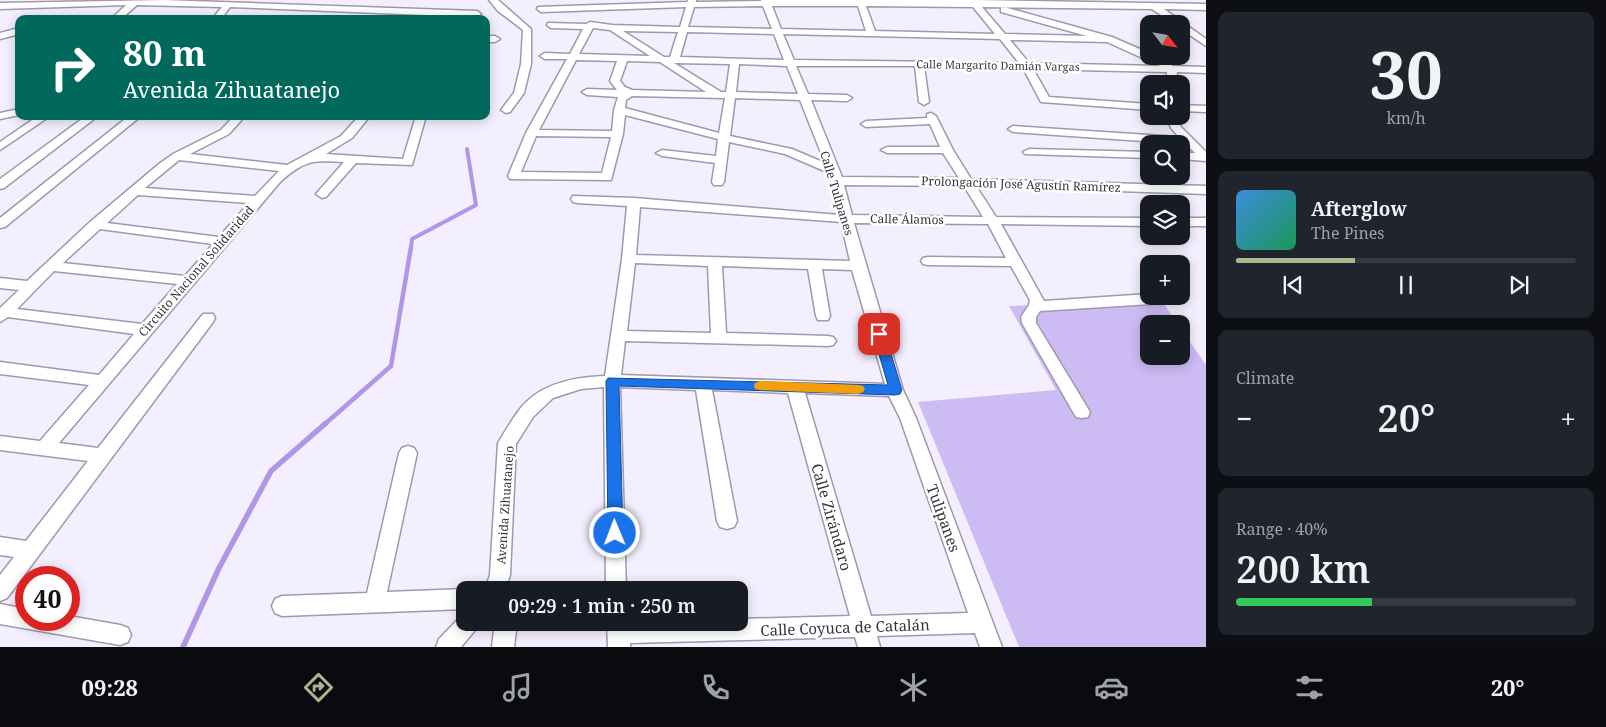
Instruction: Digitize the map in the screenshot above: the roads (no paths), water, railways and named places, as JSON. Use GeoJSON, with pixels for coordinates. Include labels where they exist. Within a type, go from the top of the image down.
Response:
{"type":"FeatureCollection","features":[{"type":"Feature","properties":{"kind":"street"},"geometry":{"type":"LineString","coordinates":[[493,0],[501,9],[527,29],[526,64],[519,93],[506,110]]}},
{"type":"Feature","properties":{"kind":"street"},"geometry":{"type":"LineString","coordinates":[[501,9],[508,0]]}},
{"type":"Feature","properties":{"kind":"street"},"geometry":{"type":"LineString","coordinates":[[1147,0],[1168,15]]}},
{"type":"Feature","properties":{"kind":"street"},"geometry":{"type":"LineString","coordinates":[[0,6],[40,2],[110,1],[190,2],[228,5],[296,4],[393,15]]}},
{"type":"Feature","properties":{"kind":"street"},"geometry":{"type":"LineString","coordinates":[[119,15],[134,2]]}},
{"type":"Feature","properties":{"kind":"street"},"geometry":{"type":"LineString","coordinates":[[400,2],[402,15]]}},
{"type":"Feature","properties":{"kind":"street"},"geometry":{"type":"LineString","coordinates":[[541,9],[603,3],[766,2],[861,4],[977,2],[1206,7]]}},
{"type":"Feature","properties":{"kind":"street","name":"Calle Tulipanes"},"geometry":{"type":"LineString","coordinates":[[766,2],[835,176],[858,266],[895,390]]}},
{"type":"Feature","properties":{"kind":"street"},"geometry":{"type":"LineString","coordinates":[[977,2],[1002,37],[1027,66],[1045,100],[1140,106]]}},
{"type":"Feature","properties":{"kind":"street"},"geometry":{"type":"LineString","coordinates":[[977,2],[1109,39],[1134,49],[1171,69],[1173,75]]}},
{"type":"Feature","properties":{"kind":"street"},"geometry":{"type":"LineString","coordinates":[[670,60],[691,3]]}},
{"type":"Feature","properties":{"kind":"street"},"geometry":{"type":"LineString","coordinates":[[861,4],[871,32]]}},
{"type":"Feature","properties":{"kind":"street"},"geometry":{"type":"LineString","coordinates":[[219,15],[228,5]]}},
{"type":"Feature","properties":{"kind":"street"},"geometry":{"type":"LineString","coordinates":[[439,15],[476,14]]}},
{"type":"Feature","properties":{"kind":"street"},"geometry":{"type":"LineString","coordinates":[[551,25],[1109,39]]}},
{"type":"Feature","properties":{"kind":"street"},"geometry":{"type":"LineString","coordinates":[[589,26],[532,133],[514,176],[607,177],[617,134],[621,99],[628,94]]}},
{"type":"Feature","properties":{"kind":"street"},"geometry":{"type":"LineString","coordinates":[[612,28],[670,60],[718,94]]}},
{"type":"Feature","properties":{"kind":"street"},"geometry":{"type":"LineString","coordinates":[[1190,31],[1206,43]]}},
{"type":"Feature","properties":{"kind":"street"},"geometry":{"type":"LineString","coordinates":[[0,36],[15,32]]}},
{"type":"Feature","properties":{"kind":"street","name":"Calle Margarito Damián Vargas"},"geometry":{"type":"LineString","coordinates":[[545,56],[790,63],[919,63],[1206,70]]}},
{"type":"Feature","properties":{"kind":"street"},"geometry":{"type":"LineString","coordinates":[[623,58],[615,81],[628,94]]}},
{"type":"Feature","properties":{"kind":"street"},"geometry":{"type":"LineString","coordinates":[[718,182],[726,138],[735,61]]}},
{"type":"Feature","properties":{"kind":"street"},"geometry":{"type":"LineString","coordinates":[[919,63],[924,102]]}},
{"type":"Feature","properties":{"kind":"street"},"geometry":{"type":"LineString","coordinates":[[587,92],[847,98]]}},
{"type":"Feature","properties":{"kind":"street"},"geometry":{"type":"LineString","coordinates":[[1190,108],[1206,109]]}},
{"type":"Feature","properties":{"kind":"street"},"geometry":{"type":"LineString","coordinates":[[620,110],[726,138],[788,151],[835,176]]}},
{"type":"Feature","properties":{"kind":"street"},"geometry":{"type":"LineString","coordinates":[[0,116],[15,113]]}},
{"type":"Feature","properties":{"kind":"street"},"geometry":{"type":"LineString","coordinates":[[866,124],[932,119],[947,150],[992,220],[1037,300],[1036,306],[1028,317],[1029,323],[1082,412]]}},
{"type":"Feature","properties":{"kind":"street"},"geometry":{"type":"LineString","coordinates":[[0,148],[39,120]]}},
{"type":"Feature","properties":{"kind":"street"},"geometry":{"type":"LineString","coordinates":[[0,185],[88,120]]}},
{"type":"Feature","properties":{"kind":"street"},"geometry":{"type":"LineString","coordinates":[[0,224],[131,120]]}},
{"type":"Feature","properties":{"kind":"street"},"geometry":{"type":"LineString","coordinates":[[2,315],[29,286],[133,191],[177,156],[225,132],[236,120]]}},
{"type":"Feature","properties":{"kind":"street","name":"Circuito Nacional Solidaridad"},"geometry":{"type":"LineString","coordinates":[[45,448],[145,330],[287,168],[341,141],[362,120]]}},
{"type":"Feature","properties":{"kind":"street"},"geometry":{"type":"LineString","coordinates":[[308,157],[408,163],[420,120]]}},
{"type":"Feature","properties":{"kind":"street"},"geometry":{"type":"LineString","coordinates":[[1175,125],[1182,135]]}},
{"type":"Feature","properties":{"kind":"street"},"geometry":{"type":"LineString","coordinates":[[1013,129],[1140,138]]}},
{"type":"Feature","properties":{"kind":"street"},"geometry":{"type":"LineString","coordinates":[[532,133],[617,134]]}},
{"type":"Feature","properties":{"kind":"street"},"geometry":{"type":"LineString","coordinates":[[1190,143],[1206,157]]}},
{"type":"Feature","properties":{"kind":"street"},"geometry":{"type":"LineString","coordinates":[[887,150],[947,150]]}},
{"type":"Feature","properties":{"kind":"street"},"geometry":{"type":"LineString","coordinates":[[1029,152],[1140,155]]}},
{"type":"Feature","properties":{"kind":"street"},"geometry":{"type":"LineString","coordinates":[[662,153],[722,160]]}},
{"type":"Feature","properties":{"kind":"street"},"geometry":{"type":"LineString","coordinates":[[177,156],[287,168]]}},
{"type":"Feature","properties":{"kind":"street"},"geometry":{"type":"LineString","coordinates":[[1190,156],[1206,157]]}},
{"type":"Feature","properties":{"kind":"street"},"geometry":{"type":"LineString","coordinates":[[322,194],[352,160]]}},
{"type":"Feature","properties":{"kind":"street","name":"Prolongación José Agustín Ramírez"},"geometry":{"type":"LineString","coordinates":[[835,176],[1206,190]]}},
{"type":"Feature","properties":{"kind":"street"},"geometry":{"type":"LineString","coordinates":[[133,191],[258,200]]}},
{"type":"Feature","properties":{"kind":"street","name":"Calle Álamos"},"geometry":{"type":"LineString","coordinates":[[576,199],[846,219],[1140,222]]}},
{"type":"Feature","properties":{"kind":"street"},"geometry":{"type":"LineString","coordinates":[[616,581],[612,381],[629,259],[634,202]]}},
{"type":"Feature","properties":{"kind":"street"},"geometry":{"type":"LineString","coordinates":[[1190,222],[1206,222]]}},
{"type":"Feature","properties":{"kind":"street"},"geometry":{"type":"LineString","coordinates":[[96,226],[222,241]]}},
{"type":"Feature","properties":{"kind":"street"},"geometry":{"type":"LineString","coordinates":[[629,259],[858,266]]}},
{"type":"Feature","properties":{"kind":"street"},"geometry":{"type":"LineString","coordinates":[[928,261],[1015,262]]}},
{"type":"Feature","properties":{"kind":"street"},"geometry":{"type":"LineString","coordinates":[[715,262],[719,339]]}},
{"type":"Feature","properties":{"kind":"street"},"geometry":{"type":"LineString","coordinates":[[814,264],[823,316]]}},
{"type":"Feature","properties":{"kind":"street"},"geometry":{"type":"LineString","coordinates":[[51,266],[187,282]]}},
{"type":"Feature","properties":{"kind":"street"},"geometry":{"type":"LineString","coordinates":[[0,283],[29,286]]}},
{"type":"Feature","properties":{"kind":"street"},"geometry":{"type":"LineString","coordinates":[[1036,306],[1140,300]]}},
{"type":"Feature","properties":{"kind":"street"},"geometry":{"type":"LineString","coordinates":[[2,315],[145,330]]}},
{"type":"Feature","properties":{"kind":"street"},"geometry":{"type":"LineString","coordinates":[[0,590],[208,318]]}},
{"type":"Feature","properties":{"kind":"street"},"geometry":{"type":"LineString","coordinates":[[618,336],[828,341]]}},
{"type":"Feature","properties":{"kind":"street"},"geometry":{"type":"LineString","coordinates":[[0,368],[101,381]]}},
{"type":"Feature","properties":{"kind":"street","name":"Avenida Zihuatanejo"},"geometry":{"type":"LineString","coordinates":[[498,581],[500,575],[507,443],[527,412],[547,394],[581,383],[612,381],[895,390]]}},
{"type":"Feature","properties":{"kind":"street"},"geometry":{"type":"LineString","coordinates":[[703,384],[727,521]]}},
{"type":"Feature","properties":{"kind":"street","name":"Calle Zirándaro"},"geometry":{"type":"LineString","coordinates":[[795,387],[869,647]]}},
{"type":"Feature","properties":{"kind":"street","name":"Tulipanes"},"geometry":{"type":"LineString","coordinates":[[895,390],[908,418],[991,647]]}},
{"type":"Feature","properties":{"kind":"street"},"geometry":{"type":"LineString","coordinates":[[0,442],[102,456]]}},
{"type":"Feature","properties":{"kind":"street"},"geometry":{"type":"LineString","coordinates":[[375,602],[408,453]]}},
{"type":"Feature","properties":{"kind":"street"},"geometry":{"type":"LineString","coordinates":[[0,546],[31,550]]}},
{"type":"Feature","properties":{"kind":"street"},"geometry":{"type":"LineString","coordinates":[[282,606],[456,599]]}},
{"type":"Feature","properties":{"kind":"street"},"geometry":{"type":"LineString","coordinates":[[0,614],[15,617]]}},
{"type":"Feature","properties":{"kind":"street","name":"Calle Coyuca de Catalán"},"geometry":{"type":"LineString","coordinates":[[618,634],[982,623]]}},
{"type":"Feature","properties":{"kind":"street"},"geometry":{"type":"LineString","coordinates":[[80,628],[120,635]]}},
{"type":"Feature","properties":{"kind":"street"},"geometry":{"type":"LineString","coordinates":[[447,647],[461,631]]}},
{"type":"Feature","properties":{"kind":"street"},"geometry":{"type":"LineString","coordinates":[[503,647],[505,631]]}},
{"type":"Feature","properties":{"kind":"waterway"},"geometry":{"type":"LineString","coordinates":[[411,248],[412,239],[476,205],[467,149]]}},
{"type":"Feature","properties":{"kind":"waterway"},"geometry":{"type":"LineString","coordinates":[[325,424],[391,366],[411,247]]}},
{"type":"Feature","properties":{"kind":"waterway"},"geometry":{"type":"LineString","coordinates":[[183,647],[219,568],[271,471],[326,423]]}}]}
